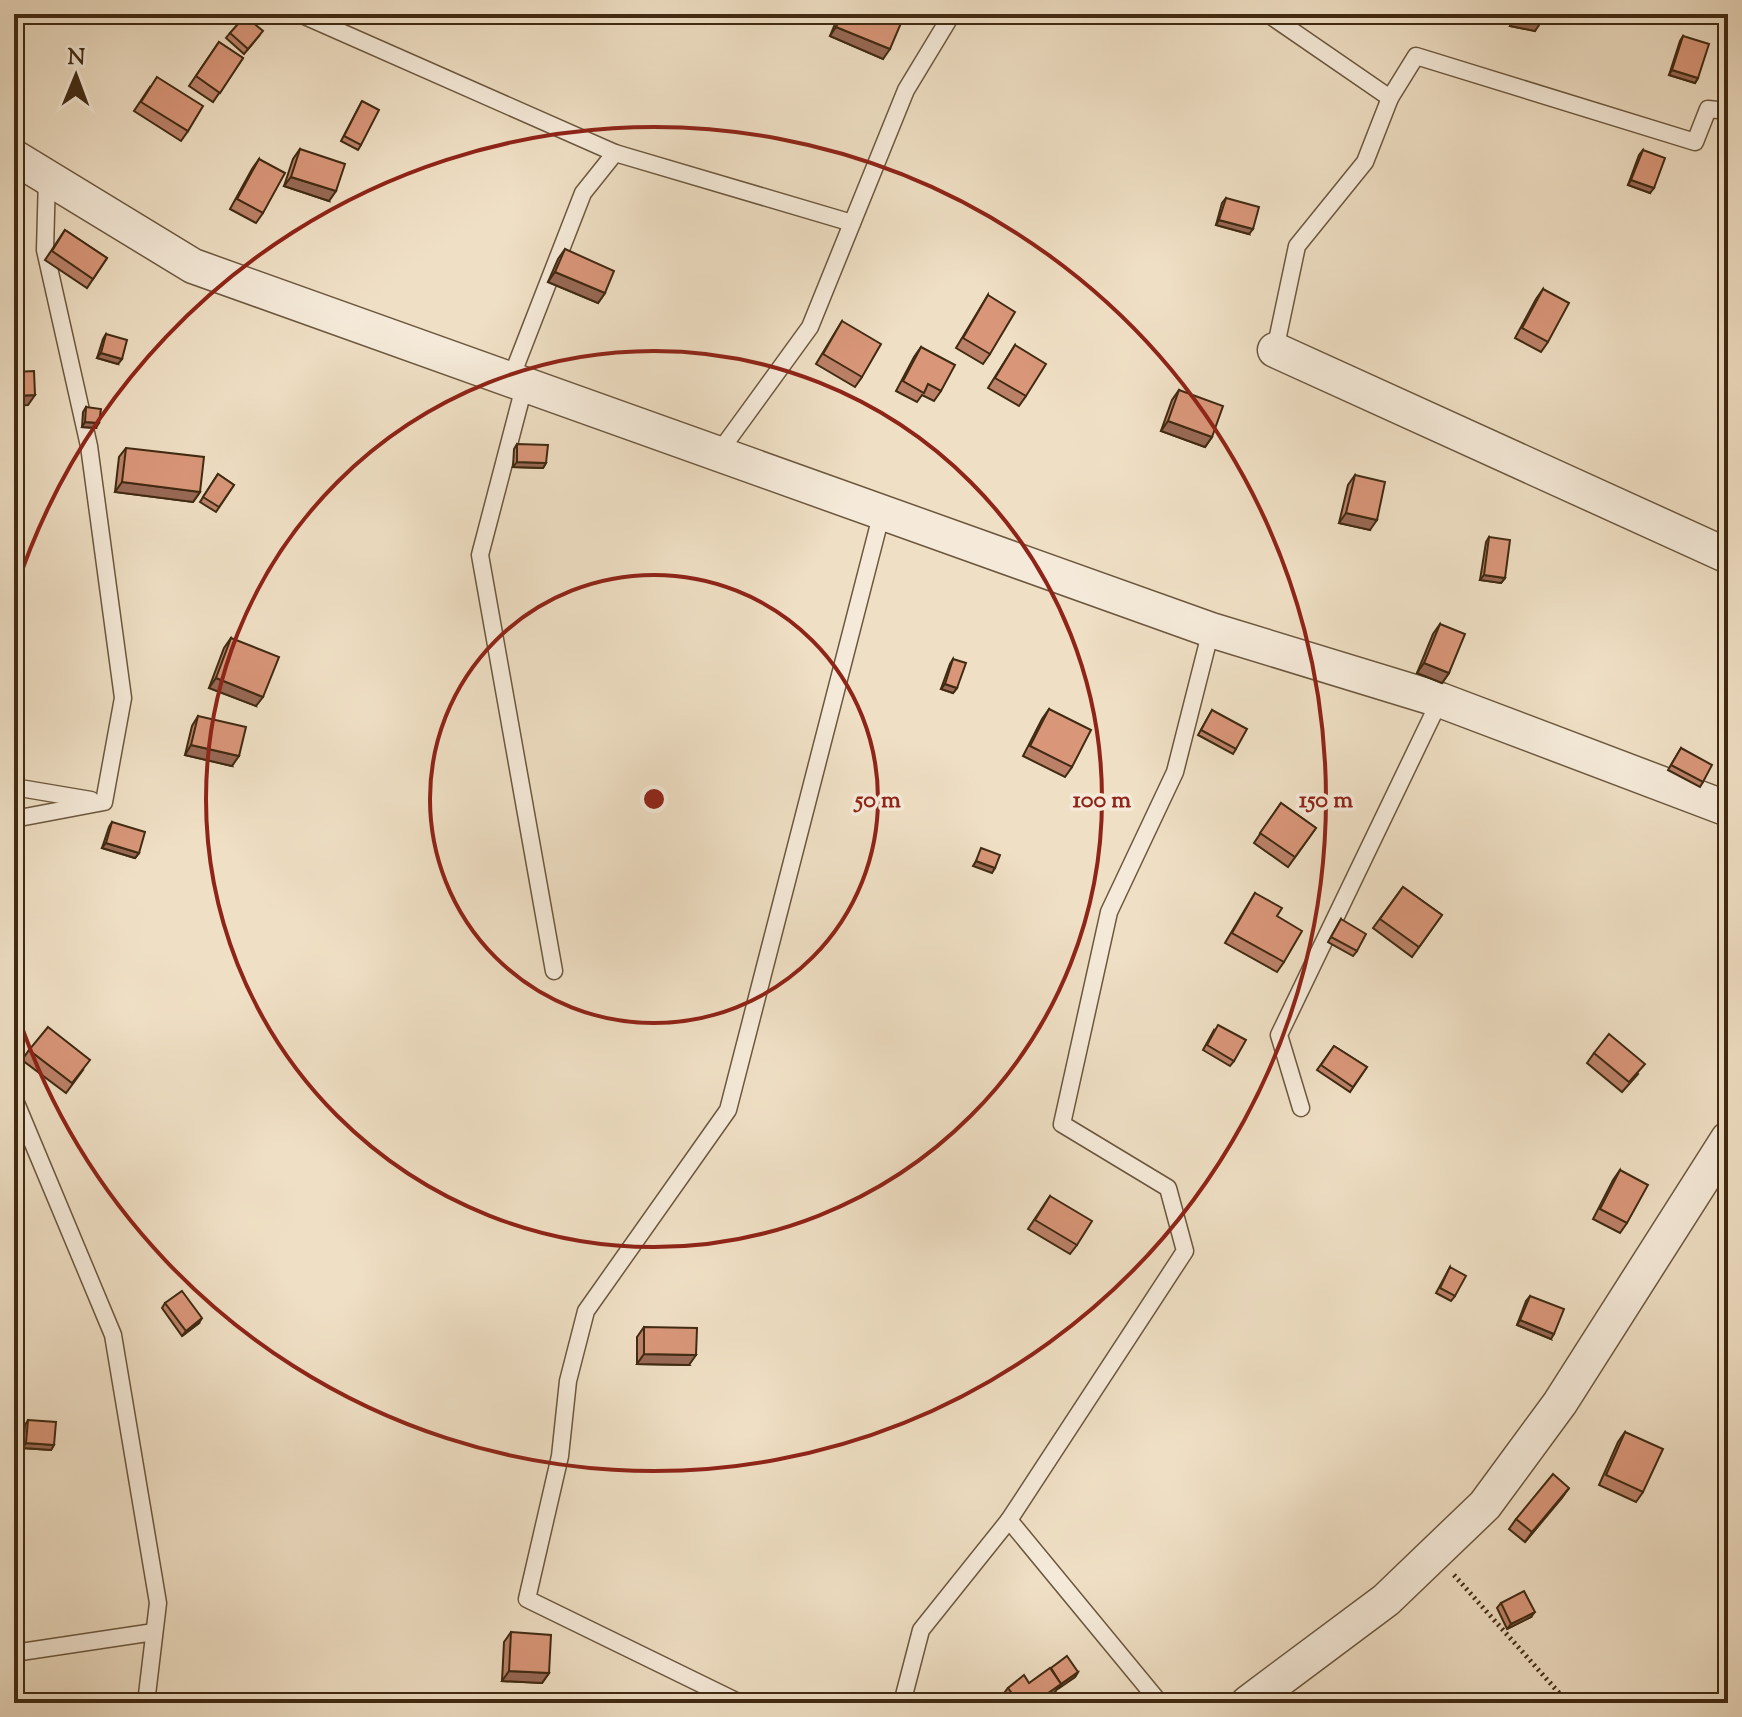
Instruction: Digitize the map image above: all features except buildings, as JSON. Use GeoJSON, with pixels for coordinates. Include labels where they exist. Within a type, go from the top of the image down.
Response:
{"type":"FeatureCollection","features":[{"type":"Feature","properties":{"kind":"street"},"geometry":{"type":"LineString","coordinates":[[14,157],[193,266],[1211,630],[1440,700],[1728,809]]}},
{"type":"Feature","properties":{"kind":"street"},"geometry":{"type":"LineString","coordinates":[[1275,350],[1728,556]]}},
{"type":"Feature","properties":{"kind":"street"},"geometry":{"type":"LineString","coordinates":[[1248,1703],[1386,1600],[1485,1505],[1560,1403],[1728,1139]]}},
{"type":"Feature","properties":{"kind":"lane"},"geometry":{"type":"LineString","coordinates":[[300,14],[615,153],[852,223]]}},
{"type":"Feature","properties":{"kind":"lane"},"geometry":{"type":"LineString","coordinates":[[717,455],[810,327],[906,90],[952,14]]}},
{"type":"Feature","properties":{"kind":"lane"},"geometry":{"type":"LineString","coordinates":[[1268,14],[1390,98]]}},
{"type":"Feature","properties":{"kind":"lane"},"geometry":{"type":"LineString","coordinates":[[1275,350],[1297,246],[1365,162],[1390,98],[1416,56],[1695,142],[1708,109],[1728,111]]}},
{"type":"Feature","properties":{"kind":"lane"},"geometry":{"type":"LineString","coordinates":[[554,971],[480,555],[518,380],[583,193],[615,153]]}},
{"type":"Feature","properties":{"kind":"lane"},"geometry":{"type":"LineString","coordinates":[[47,177],[45,250],[89,446],[123,698],[104,802]]}},
{"type":"Feature","properties":{"kind":"lane"},"geometry":{"type":"LineString","coordinates":[[740,1703],[527,1599],[560,1456],[568,1381],[586,1311],[728,1110],[882,512]]}},
{"type":"Feature","properties":{"kind":"lane"},"geometry":{"type":"LineString","coordinates":[[902,1703],[921,1630],[1009,1520],[1185,1251],[1168,1188],[1062,1124],[1109,912],[1175,772],[1211,630]]}},
{"type":"Feature","properties":{"kind":"lane"},"geometry":{"type":"LineString","coordinates":[[1301,1108],[1279,1035],[1440,700]]}},
{"type":"Feature","properties":{"kind":"lane"},"geometry":{"type":"LineString","coordinates":[[14,787],[104,802]]}},
{"type":"Feature","properties":{"kind":"lane"},"geometry":{"type":"LineString","coordinates":[[14,819],[104,802]]}},
{"type":"Feature","properties":{"kind":"lane"},"geometry":{"type":"LineString","coordinates":[[14,1098],[113,1335],[158,1603],[146,1703]]}},
{"type":"Feature","properties":{"kind":"lane"},"geometry":{"type":"LineString","coordinates":[[1009,1520],[1160,1703]]}},
{"type":"Feature","properties":{"kind":"lane"},"geometry":{"type":"LineString","coordinates":[[14,1653],[154,1632]]}},
{"type":"Feature","properties":{"kind":"path"},"geometry":{"type":"LineString","coordinates":[[1435,1553],[1568,1703]]}}]}
